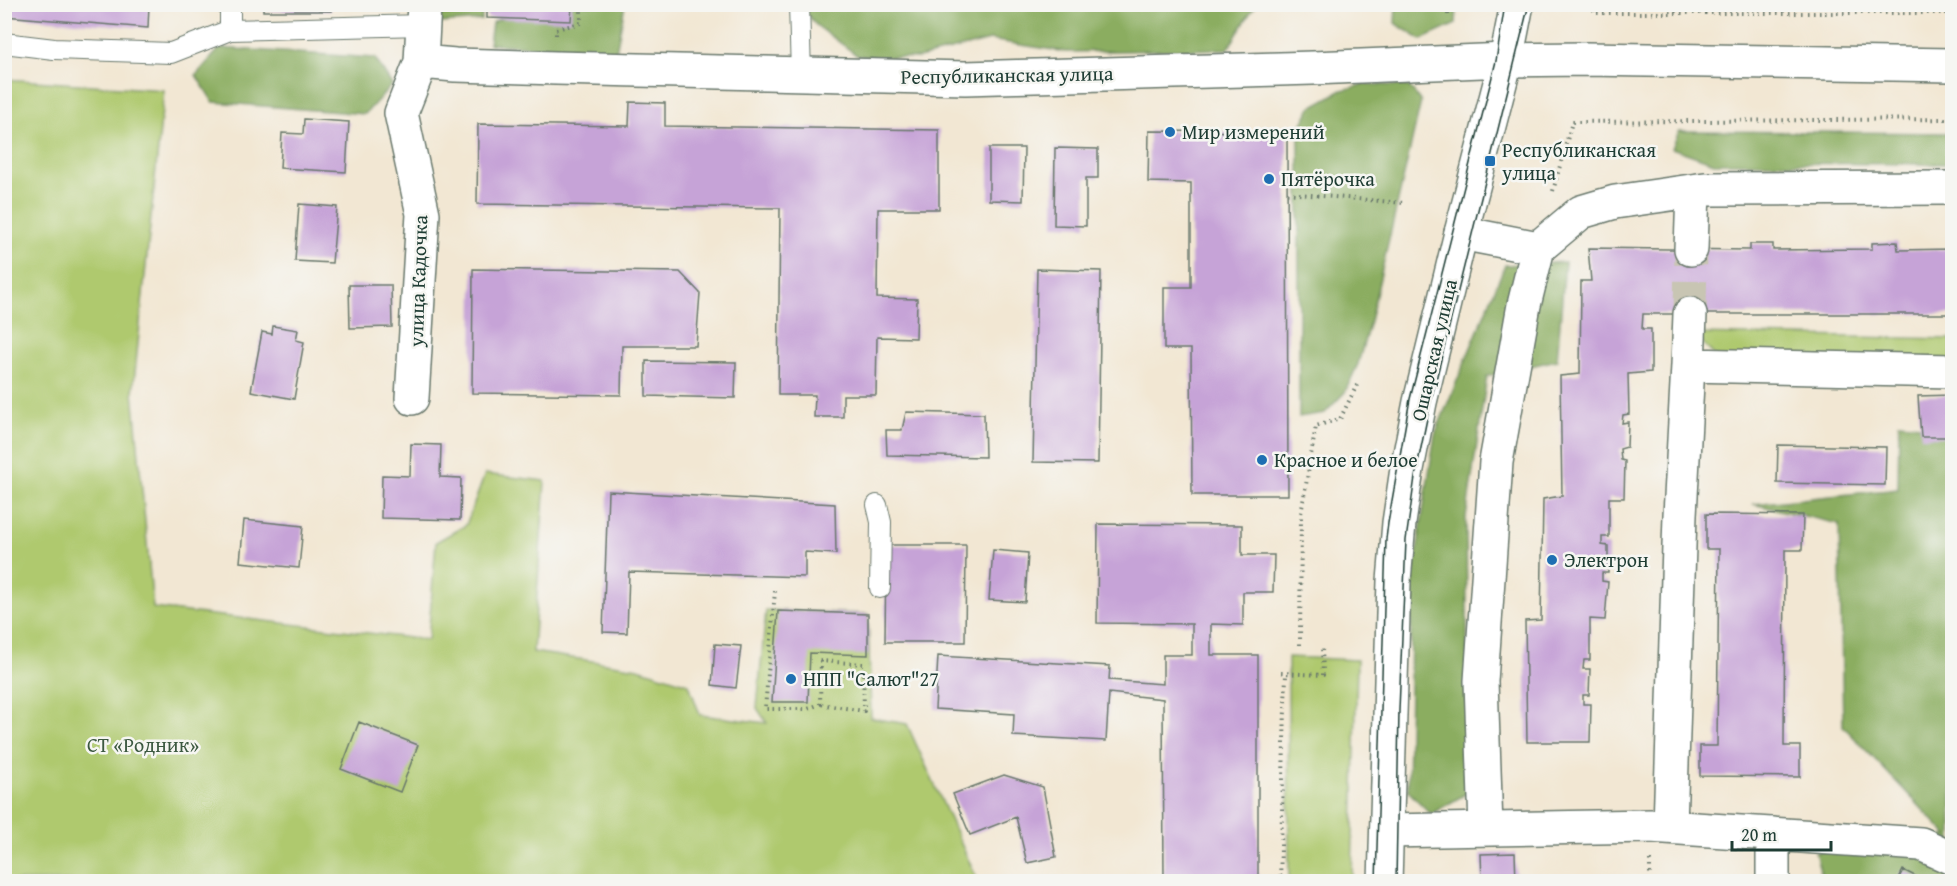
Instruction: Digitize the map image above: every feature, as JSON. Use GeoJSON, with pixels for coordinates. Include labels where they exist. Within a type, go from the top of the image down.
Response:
{"type":"FeatureCollection","features":[{"type":"Feature","properties":{"kind":"street","name":"Ошарская улица"},"geometry":{"type":"LineString","coordinates":[[1385,882],[1394,581],[1399,523],[1420,402],[1506,60],[1517,4]]}},
{"type":"Feature","properties":{"kind":"street","name":"улица Кадочка"},"geometry":{"type":"LineString","coordinates":[[412,398],[423,214],[401,113],[421,62],[423,15]]}},
{"type":"Feature","properties":{"kind":"street","name":"Республиканская улица"},"geometry":{"type":"LineString","coordinates":[[421,62],[455,65],[964,78],[1506,60],[1586,59],[1953,65]]}},
{"type":"Feature","properties":{"kind":"street"},"geometry":{"type":"LineString","coordinates":[[1486,828],[1481,681],[1496,462],[1524,305],[1538,248],[1581,213],[1615,202],[1705,189],[1953,188]]}},
{"type":"Feature","properties":{"kind":"street"},"geometry":{"type":"LineString","coordinates":[[1691,249],[1693,191]]}},
{"type":"Feature","properties":{"kind":"street"},"geometry":{"type":"LineString","coordinates":[[1461,233],[1538,248]]}},
{"type":"Feature","properties":{"kind":"street"},"geometry":{"type":"LineString","coordinates":[[1670,826],[1680,515],[1690,314]]}},
{"type":"Feature","properties":{"kind":"street"},"geometry":{"type":"LineString","coordinates":[[1688,365],[1953,371]]}},
{"type":"Feature","properties":{"kind":"street"},"geometry":{"type":"LineString","coordinates":[[1387,831],[1670,826],[1921,844],[1953,858]]}},
{"type":"Feature","properties":{"kind":"street"},"geometry":{"type":"LineString","coordinates":[[1773,834],[1773,882]]}},
{"type":"Feature","properties":{"kind":"lane"},"geometry":{"type":"LineString","coordinates":[[230,4],[230,30]]}},
{"type":"Feature","properties":{"kind":"lane"},"geometry":{"type":"LineString","coordinates":[[799,4],[801,75]]}},
{"type":"Feature","properties":{"kind":"lane"},"geometry":{"type":"LineString","coordinates":[[4,43],[54,49],[171,52],[230,30],[423,15]]}},
{"type":"Feature","properties":{"kind":"lane"},"geometry":{"type":"LineString","coordinates":[[877,505],[881,522],[880,588]]}},
{"type":"Feature","properties":{"kind":"path"},"geometry":{"type":"LineString","coordinates":[[1448,4],[1448,15]]}},
{"type":"Feature","properties":{"kind":"path"},"geometry":{"type":"LineString","coordinates":[[1594,4],[1594,13],[1953,13]]}},
{"type":"Feature","properties":{"kind":"path"},"geometry":{"type":"LineString","coordinates":[[1538,248],[1572,122],[1953,119]]}},
{"type":"Feature","properties":{"kind":"path"},"geometry":{"type":"LineString","coordinates":[[1287,193],[1404,203]]}},
{"type":"Feature","properties":{"kind":"path"},"geometry":{"type":"LineString","coordinates":[[1300,645],[1301,514],[1316,426],[1340,419],[1357,385]]}},
{"type":"Feature","properties":{"kind":"path"},"geometry":{"type":"LineString","coordinates":[[775,591],[765,709],[808,709],[820,704],[864,711],[863,664],[821,661],[820,704]]}},
{"type":"Feature","properties":{"kind":"path"},"geometry":{"type":"LineString","coordinates":[[1280,882],[1283,673],[1323,675],[1322,647]]}},
{"type":"Feature","properties":{"kind":"green space"},"geometry":{"type":"Polygon","coordinates":[[[441,5],[482,5],[482,20],[441,23],[441,5]]]}},
{"type":"Feature","properties":{"kind":"green space"},"geometry":{"type":"Polygon","coordinates":[[[525,5],[625,5],[616,52],[489,44],[492,23],[525,5]]]}},
{"type":"Feature","properties":{"kind":"green space"},"geometry":{"type":"Polygon","coordinates":[[[799,5],[1255,5],[1228,49],[1066,52],[990,40],[919,58],[858,56],[816,25],[799,5]]]}},
{"type":"Feature","properties":{"kind":"green space"},"geometry":{"type":"Polygon","coordinates":[[[1396,5],[1457,5],[1456,24],[1421,40],[1395,23],[1396,5]]]}},
{"type":"Feature","properties":{"kind":"green space"},"geometry":{"type":"Polygon","coordinates":[[[220,48],[375,58],[392,85],[365,114],[213,102],[196,75],[220,48]]]}},
{"type":"Feature","properties":{"kind":"green space","name":"СТ «Родник»"},"geometry":{"type":"Polygon","coordinates":[[[4,79],[164,90],[133,392],[153,608],[428,640],[436,542],[466,525],[485,474],[545,481],[533,652],[638,668],[689,684],[700,715],[767,723],[757,708],[766,610],[868,614],[871,718],[907,724],[978,881],[5,881],[4,79]]]}},
{"type":"Feature","properties":{"kind":"green space"},"geometry":{"type":"Polygon","coordinates":[[[1366,84],[1409,86],[1421,102],[1358,364],[1345,392],[1325,413],[1299,417],[1299,129],[1311,107],[1342,90],[1366,84]]]}},
{"type":"Feature","properties":{"kind":"green space"},"geometry":{"type":"Polygon","coordinates":[[[1679,131],[1952,133],[1952,164],[1714,163],[1672,148],[1679,131]]]}},
{"type":"Feature","properties":{"kind":"green space"},"geometry":{"type":"Polygon","coordinates":[[[1565,262],[1557,360],[1487,376],[1466,518],[1469,792],[1431,814],[1408,791],[1412,583],[1435,434],[1505,265],[1565,262]]]}},
{"type":"Feature","properties":{"kind":"green space"},"geometry":{"type":"Polygon","coordinates":[[[1693,334],[1952,339],[1952,363],[1718,359],[1693,334]]]}},
{"type":"Feature","properties":{"kind":"green space"},"geometry":{"type":"Polygon","coordinates":[[[1899,423],[1952,428],[1952,881],[1823,881],[1815,852],[1948,836],[1843,726],[1839,524],[1753,504],[1898,489],[1899,423]]]}},
{"type":"Feature","properties":{"kind":"green space"},"geometry":{"type":"Polygon","coordinates":[[[1288,657],[1357,660],[1352,881],[1289,881],[1288,657]]]}},
{"type":"Feature","properties":{"kind":"building"},"geometry":{"type":"Polygon","coordinates":[[[4,4],[149,4],[148,28],[4,16],[4,4]]]}},
{"type":"Feature","properties":{"kind":"building"},"geometry":{"type":"Polygon","coordinates":[[[263,4],[331,4],[331,11],[263,11],[263,4]]]}},
{"type":"Feature","properties":{"kind":"building"},"geometry":{"type":"Polygon","coordinates":[[[487,4],[572,4],[571,21],[487,18],[487,4]]]}},
{"type":"Feature","properties":{"kind":"building"},"geometry":{"type":"Polygon","coordinates":[[[630,102],[665,103],[665,126],[939,130],[939,209],[878,209],[877,298],[917,299],[916,338],[877,337],[876,395],[843,395],[843,417],[814,417],[815,395],[778,395],[780,208],[477,204],[478,124],[629,126],[630,102]]]}},
{"type":"Feature","properties":{"kind":"building"},"geometry":{"type":"Polygon","coordinates":[[[304,119],[349,122],[346,172],[280,168],[282,133],[303,134],[304,119]]]}},
{"type":"Feature","properties":{"kind":"building"},"geometry":{"type":"Polygon","coordinates":[[[1149,131],[1287,132],[1288,495],[1192,495],[1191,349],[1164,349],[1164,287],[1191,287],[1191,183],[1148,182],[1149,131]]]}},
{"type":"Feature","properties":{"kind":"building"},"geometry":{"type":"Polygon","coordinates":[[[989,148],[1024,148],[1023,201],[989,200],[989,148]]]}},
{"type":"Feature","properties":{"kind":"building"},"geometry":{"type":"Polygon","coordinates":[[[1055,148],[1098,149],[1098,178],[1086,178],[1086,226],[1054,225],[1055,148]]]}},
{"type":"Feature","properties":{"kind":"building"},"geometry":{"type":"Polygon","coordinates":[[[299,204],[337,207],[332,263],[295,261],[299,204]]]}},
{"type":"Feature","properties":{"kind":"building"},"geometry":{"type":"Polygon","coordinates":[[[1897,242],[1898,250],[1952,249],[1952,314],[1643,314],[1642,329],[1651,329],[1651,372],[1628,374],[1629,414],[1623,415],[1622,423],[1628,422],[1627,447],[1620,449],[1621,460],[1625,461],[1624,498],[1609,498],[1609,537],[1602,537],[1602,545],[1608,546],[1608,573],[1602,573],[1602,581],[1608,582],[1605,620],[1590,619],[1590,660],[1584,660],[1583,669],[1590,669],[1589,695],[1583,695],[1583,704],[1591,704],[1590,742],[1527,742],[1525,621],[1541,620],[1543,499],[1562,496],[1560,376],[1580,374],[1581,281],[1591,281],[1588,248],[1750,250],[1750,244],[1773,244],[1773,250],[1872,249],[1872,243],[1897,242]]]}},
{"type":"Feature","properties":{"kind":"building"},"geometry":{"type":"Polygon","coordinates":[[[473,269],[680,272],[700,293],[696,346],[622,346],[621,395],[472,393],[473,269]]]}},
{"type":"Feature","properties":{"kind":"building"},"geometry":{"type":"Polygon","coordinates":[[[1037,269],[1101,271],[1098,463],[1033,462],[1037,269]]]}},
{"type":"Feature","properties":{"kind":"building"},"geometry":{"type":"Polygon","coordinates":[[[349,285],[391,285],[392,327],[350,328],[349,285]]]}},
{"type":"Feature","properties":{"kind":"building"},"geometry":{"type":"Polygon","coordinates":[[[273,326],[298,330],[296,340],[304,342],[294,399],[251,391],[262,332],[272,334],[273,326]]]}},
{"type":"Feature","properties":{"kind":"building"},"geometry":{"type":"Polygon","coordinates":[[[646,361],[736,362],[735,398],[646,396],[646,361]]]}},
{"type":"Feature","properties":{"kind":"building"},"geometry":{"type":"Polygon","coordinates":[[[1952,395],[1952,437],[1921,437],[1918,396],[1952,395]]]}},
{"type":"Feature","properties":{"kind":"building"},"geometry":{"type":"Polygon","coordinates":[[[906,412],[984,414],[985,457],[887,455],[886,430],[902,430],[906,412]]]}},
{"type":"Feature","properties":{"kind":"building"},"geometry":{"type":"Polygon","coordinates":[[[411,444],[441,445],[440,477],[461,478],[460,520],[381,518],[382,475],[410,476],[411,444]]]}},
{"type":"Feature","properties":{"kind":"building"},"geometry":{"type":"Polygon","coordinates":[[[1778,445],[1886,447],[1885,485],[1777,483],[1778,445]]]}},
{"type":"Feature","properties":{"kind":"building"},"geometry":{"type":"Polygon","coordinates":[[[608,491],[835,504],[836,554],[805,552],[805,577],[629,572],[627,633],[603,632],[608,491]]]}},
{"type":"Feature","properties":{"kind":"building"},"geometry":{"type":"Polygon","coordinates":[[[1706,514],[1803,515],[1802,550],[1785,550],[1784,746],[1800,746],[1800,777],[1700,776],[1700,746],[1717,746],[1719,549],[1706,549],[1706,514]]]}},
{"type":"Feature","properties":{"kind":"building"},"geometry":{"type":"Polygon","coordinates":[[[244,520],[303,526],[299,568],[240,562],[244,520]]]}},
{"type":"Feature","properties":{"kind":"building"},"geometry":{"type":"Polygon","coordinates":[[[1098,524],[1242,525],[1242,555],[1274,555],[1273,592],[1243,592],[1243,625],[1211,624],[1211,655],[1258,655],[1258,882],[1164,882],[1163,699],[1109,693],[1106,741],[1013,736],[1014,714],[935,709],[938,656],[1110,666],[1109,680],[1163,684],[1163,655],[1192,655],[1192,624],[1097,623],[1098,524]]]}},
{"type":"Feature","properties":{"kind":"building"},"geometry":{"type":"Polygon","coordinates":[[[886,545],[966,545],[965,642],[885,642],[886,545]]]}},
{"type":"Feature","properties":{"kind":"building"},"geometry":{"type":"Polygon","coordinates":[[[993,550],[1028,553],[1025,602],[989,600],[993,550]]]}},
{"type":"Feature","properties":{"kind":"building","name":"НПП \"Салют\"27"},"geometry":{"type":"Polygon","coordinates":[[[778,611],[868,614],[868,655],[810,653],[808,702],[772,702],[778,611]]]}},
{"type":"Feature","properties":{"kind":"building"},"geometry":{"type":"Polygon","coordinates":[[[715,644],[741,646],[736,688],[712,685],[715,644]]]}},
{"type":"Feature","properties":{"kind":"building"},"geometry":{"type":"Polygon","coordinates":[[[359,722],[418,745],[400,792],[341,769],[359,722]]]}},
{"type":"Feature","properties":{"kind":"building"},"geometry":{"type":"Polygon","coordinates":[[[1004,775],[1043,787],[1056,857],[1027,863],[1016,817],[970,835],[953,794],[1004,775]]]}},
{"type":"Feature","properties":{"kind":"building"},"geometry":{"type":"Polygon","coordinates":[[[1515,853],[1516,882],[1482,882],[1481,854],[1515,853]]]}},
{"type":"Feature","properties":{"kind":"building"},"geometry":{"type":"Polygon","coordinates":[[[1903,870],[1927,882],[1897,882],[1903,870]]]}},
{"type":"Feature","properties":{"kind":"tunnel"},"geometry":{"type":"LineString","coordinates":[[1690,314],[1691,249]]}},
{"type":"Feature","properties":{"kind":"tram line"},"geometry":{"type":"LineString","coordinates":[[1376,882],[1388,523],[1410,399],[1496,61],[1505,4]]}},
{"type":"Feature","properties":{"kind":"tram line"},"geometry":{"type":"LineString","coordinates":[[1396,882],[1399,710],[1406,540],[1415,477],[1430,404],[1529,4]]}},
{"type":"Feature","properties":{"kind":"place","name":"Мир измерений"},"geometry":{"type":"Point","coordinates":[1170,132]}},
{"type":"Feature","properties":{"kind":"place","name":"Республиканская улица"},"geometry":{"type":"Point","coordinates":[1490,161]}},
{"type":"Feature","properties":{"kind":"place","name":"Пятёрочка"},"geometry":{"type":"Point","coordinates":[1269,179]}},
{"type":"Feature","properties":{"kind":"place","name":"Красное и белое"},"geometry":{"type":"Point","coordinates":[1262,460]}},
{"type":"Feature","properties":{"kind":"place","name":"Электрон"},"geometry":{"type":"Point","coordinates":[1552,560]}},
{"type":"Feature","properties":{"kind":"place","name":"НПП \"Салют\"27"},"geometry":{"type":"Point","coordinates":[791,679]}}]}
